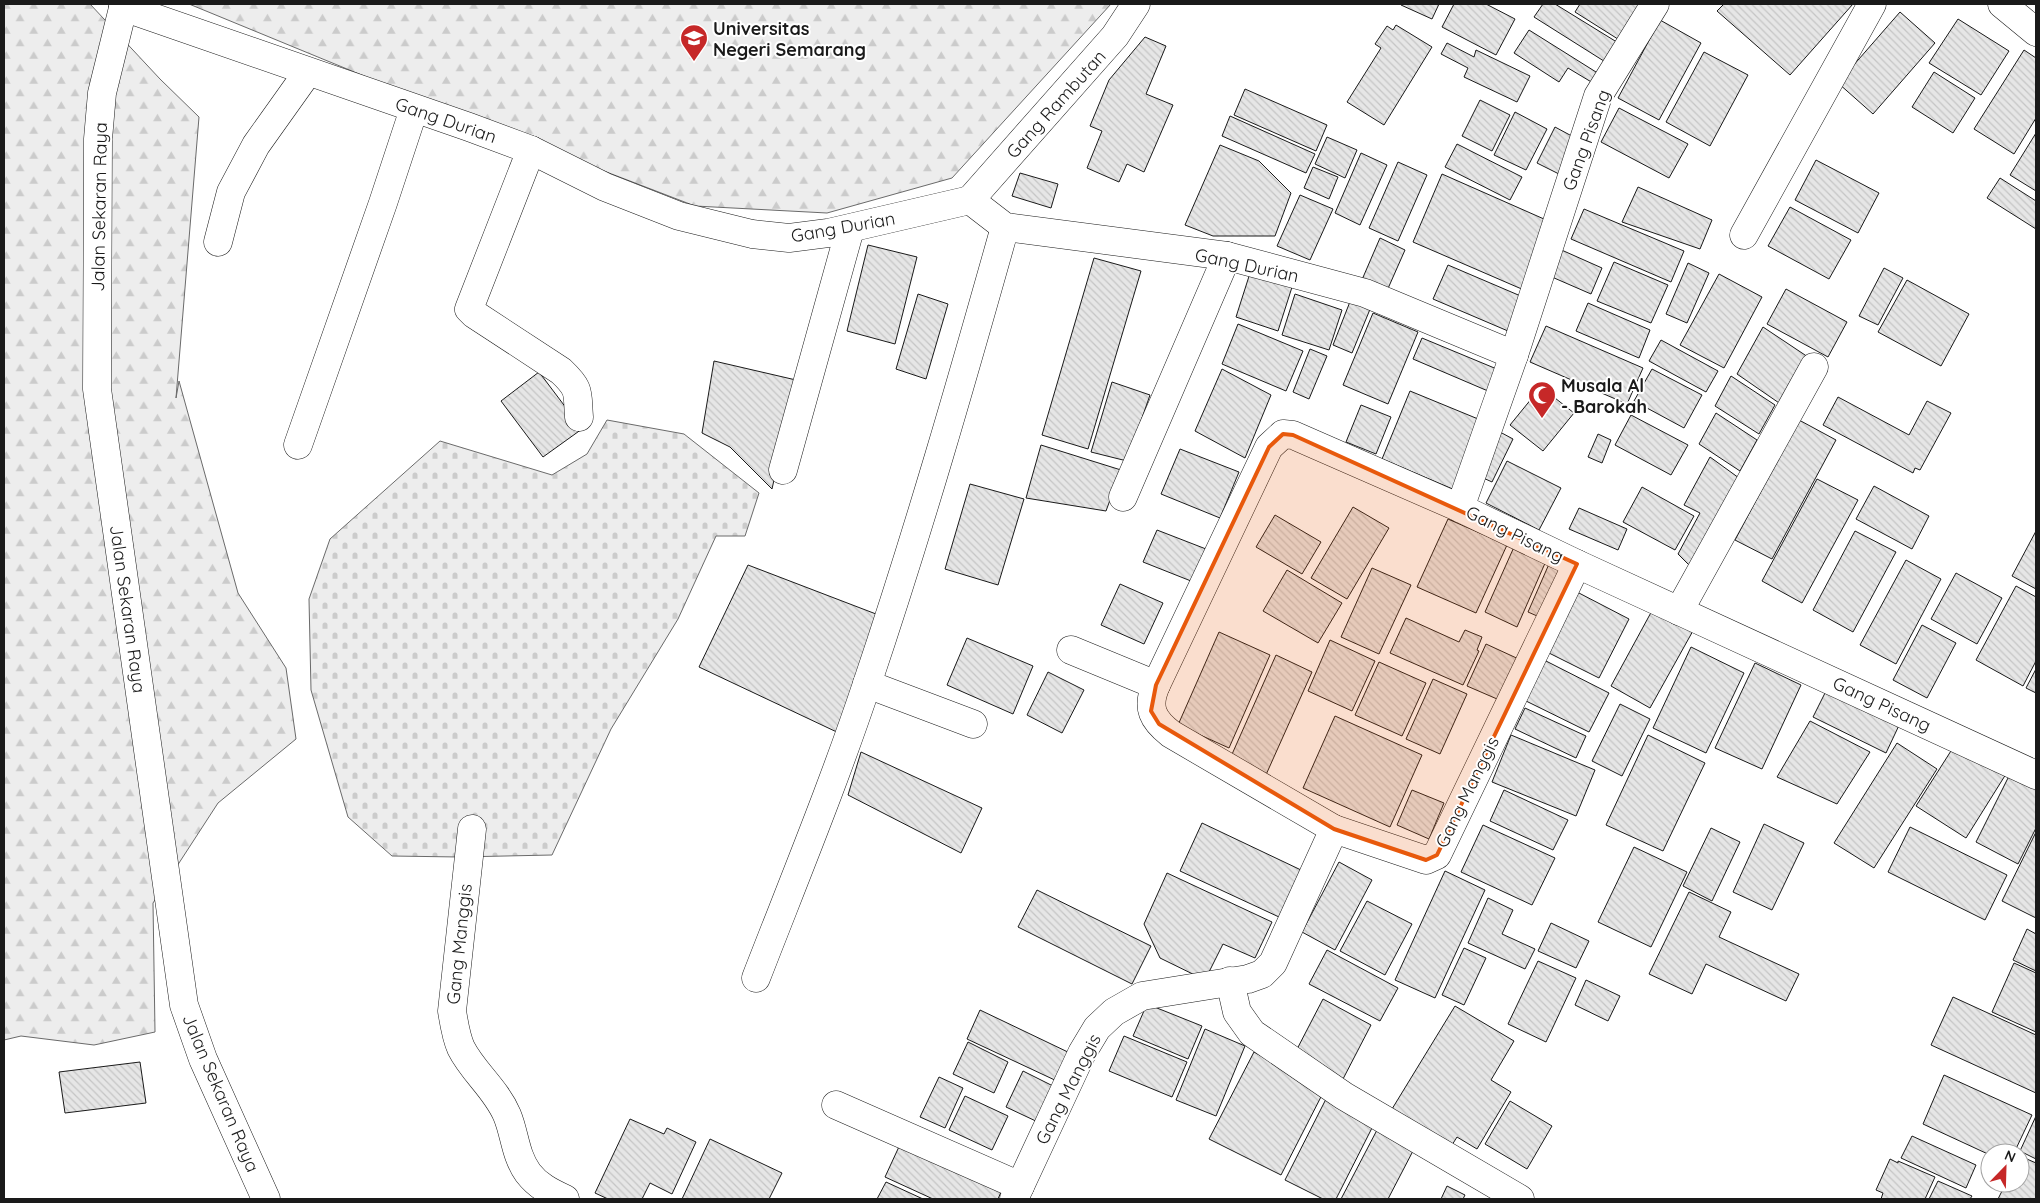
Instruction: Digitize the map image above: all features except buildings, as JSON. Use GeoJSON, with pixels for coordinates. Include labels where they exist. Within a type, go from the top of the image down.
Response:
{"type":"FeatureCollection","features":[{"type":"Feature","properties":{"kind":"street","name":"Gang Rambutan"},"geometry":{"type":"LineString","coordinates":[[970,200],[1115,36],[1136,4]]}},
{"type":"Feature","properties":{"kind":"street","name":"Gang Pisang"},"geometry":{"type":"LineString","coordinates":[[1656,4],[1598,96],[1514,355],[1460,508],[1576,564],[2036,774]]}},
{"type":"Feature","properties":{"kind":"street"},"geometry":{"type":"LineString","coordinates":[[1744,236],[1872,4]]}},
{"type":"Feature","properties":{"kind":"street"},"geometry":{"type":"LineString","coordinates":[[2002,4],[2036,32]]}},
{"type":"Feature","properties":{"kind":"street","name":"Gang Durian"},"geometry":{"type":"LineString","coordinates":[[123,5],[531,150],[605,186],[679,216],[752,234],[789,238],[850,229],[970,200]]}},
{"type":"Feature","properties":{"kind":"street","name":"Jalan Sekaran Raya"},"geometry":{"type":"LineString","coordinates":[[123,5],[102,93],[98,139],[97,389],[184,1005],[203,1059],[266,1199]]}},
{"type":"Feature","properties":{"kind":"street"},"geometry":{"type":"LineString","coordinates":[[218,242],[231,192],[256,145],[308,72]]}},
{"type":"Feature","properties":{"kind":"street"},"geometry":{"type":"LineString","coordinates":[[298,444],[414,109]]}},
{"type":"Feature","properties":{"kind":"street"},"geometry":{"type":"LineString","coordinates":[[531,150],[470,309],[474,314],[573,382],[579,393],[579,418]]}},
{"type":"Feature","properties":{"kind":"street"},"geometry":{"type":"LineString","coordinates":[[756,978],[867,684],[963,378],[1005,227],[970,200]]}},
{"type":"Feature","properties":{"kind":"street","name":"Gang Durian"},"geometry":{"type":"LineString","coordinates":[[1005,227],[1227,256],[1365,293],[1514,355]]}},
{"type":"Feature","properties":{"kind":"street"},"geometry":{"type":"LineString","coordinates":[[783,470],[850,229]]}},
{"type":"Feature","properties":{"kind":"street"},"geometry":{"type":"LineString","coordinates":[[1123,498],[1227,256]]}},
{"type":"Feature","properties":{"kind":"street"},"geometry":{"type":"LineString","coordinates":[[1679,611],[1814,367]]}},
{"type":"Feature","properties":{"kind":"street"},"geometry":{"type":"LineString","coordinates":[[1334,829],[1165,729],[1159,724],[1151,711],[1152,694],[1269,447],[1283,434],[1293,435],[1460,508]]}},
{"type":"Feature","properties":{"kind":"street","name":"Gang Manggis"},"geometry":{"type":"LineString","coordinates":[[1017,1193],[1082,1053],[1097,1028],[1114,1012],[1142,996],[1262,974],[1272,963],[1334,829],[1426,860],[1437,855],[1576,564]]}},
{"type":"Feature","properties":{"kind":"street"},"geometry":{"type":"LineString","coordinates":[[1071,650],[1156,685]]}},
{"type":"Feature","properties":{"kind":"street"},"geometry":{"type":"LineString","coordinates":[[867,684],[973,724]]}},
{"type":"Feature","properties":{"kind":"street","name":"Gang Manggis"},"geometry":{"type":"LineString","coordinates":[[472,829],[452,1011],[455,1030],[462,1049],[494,1091],[508,1116],[515,1146],[527,1171],[539,1185],[565,1199]]}},
{"type":"Feature","properties":{"kind":"street"},"geometry":{"type":"LineString","coordinates":[[1230,981],[1237,1012],[1252,1033],[1344,1096],[1520,1199]]}},
{"type":"Feature","properties":{"kind":"street"},"geometry":{"type":"LineString","coordinates":[[836,1104],[1017,1193]]}},
{"type":"Feature","properties":{"kind":"highlighted area"},"geometry":{"type":"Polygon","coordinates":[[[1283,434],[1293,435],[1577,564],[1437,855],[1426,860],[1334,829],[1159,724],[1151,711],[1156,685],[1269,447],[1283,434]]]}},
{"type":"Feature","properties":{"kind":"green space"},"geometry":{"type":"Polygon","coordinates":[[[4,4],[90,4],[160,79],[199,117],[176,398],[179,381],[238,593],[286,668],[296,739],[218,803],[153,903],[155,1032],[94,1045],[21,1036],[4,1040],[4,4]]]}},
{"type":"Feature","properties":{"kind":"green space","name":"Universitas Negeri Semarang"},"geometry":{"type":"Polygon","coordinates":[[[189,4],[1111,4],[952,178],[827,213],[695,206],[471,120],[189,4]]]}},
{"type":"Feature","properties":{"kind":"green space"},"geometry":{"type":"Polygon","coordinates":[[[607,420],[684,434],[759,493],[745,536],[716,536],[678,619],[611,729],[552,855],[392,856],[348,817],[311,690],[309,599],[330,539],[440,441],[552,475],[587,454],[607,420]]]}},
{"type":"Feature","properties":{"kind":"place","name":"Universitas Negeri Semarang"},"geometry":{"type":"Point","coordinates":[694,62]}},
{"type":"Feature","properties":{"kind":"place","name":"Musala Al - Barokah"},"geometry":{"type":"Point","coordinates":[1542,419]}}]}
